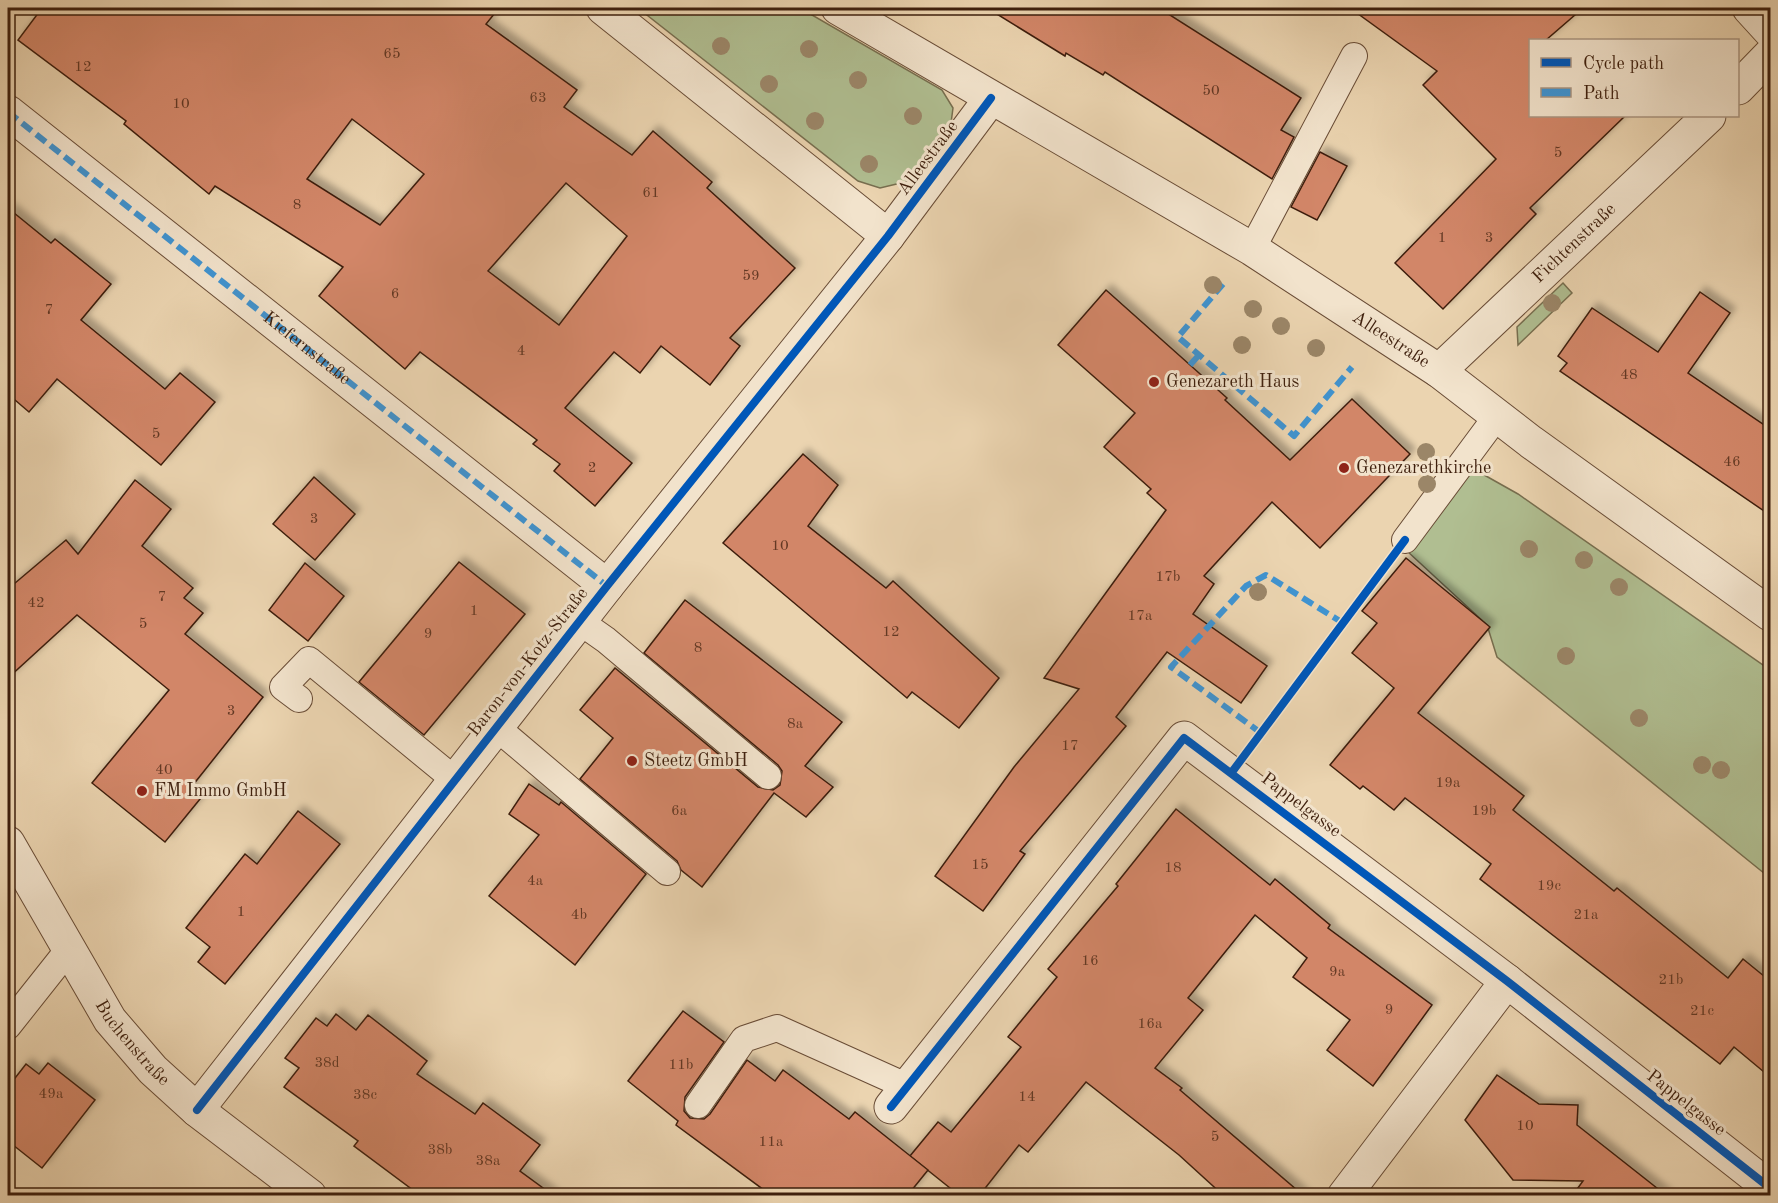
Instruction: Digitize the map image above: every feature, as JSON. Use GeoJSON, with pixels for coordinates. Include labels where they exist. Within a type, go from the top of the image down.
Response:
{"type":"FeatureCollection","features":[{"type":"Feature","properties":{"kind":"street"},"geometry":{"type":"LineString","coordinates":[[603,8],[888,236]]}},
{"type":"Feature","properties":{"kind":"street","name":"Alleestraße"},"geometry":{"type":"LineString","coordinates":[[838,8],[1252,249],[1439,371],[1497,416],[1770,614]]}},
{"type":"Feature","properties":{"kind":"street"},"geometry":{"type":"LineString","coordinates":[[1749,8],[1770,31]]}},
{"type":"Feature","properties":{"kind":"street"},"geometry":{"type":"LineString","coordinates":[[1739,86],[1770,56]]}},
{"type":"Feature","properties":{"kind":"street","name":"Alleestraße"},"geometry":{"type":"LineString","coordinates":[[888,236],[992,98]]}},
{"type":"Feature","properties":{"kind":"street","name":"Kiefernstraße"},"geometry":{"type":"LineString","coordinates":[[8,112],[607,586]]}},
{"type":"Feature","properties":{"kind":"street","name":"Fichtenstraße"},"geometry":{"type":"LineString","coordinates":[[1439,371],[1708,117]]}},
{"type":"Feature","properties":{"kind":"street","name":"Baron-von-Kotz-Straße"},"geometry":{"type":"LineString","coordinates":[[197,1110],[579,621],[888,236]]}},
{"type":"Feature","properties":{"kind":"street","name":"Pappelgasse"},"geometry":{"type":"LineString","coordinates":[[899,1097],[1184,738],[1507,981],[1770,1188]]}},
{"type":"Feature","properties":{"kind":"street","name":"Buchenstraße"},"geometry":{"type":"LineString","coordinates":[[8,843],[110,1020],[153,1070],[197,1110],[310,1196]]}},
{"type":"Feature","properties":{"kind":"street"},"geometry":{"type":"LineString","coordinates":[[1344,1196],[1507,981]]}},
{"type":"Feature","properties":{"kind":"lane"},"geometry":{"type":"LineString","coordinates":[[1252,249],[1354,56]]}},
{"type":"Feature","properties":{"kind":"lane"},"geometry":{"type":"LineString","coordinates":[[1405,540],[1497,416]]}},
{"type":"Feature","properties":{"kind":"lane"},"geometry":{"type":"LineString","coordinates":[[579,621],[606,640],[768,776]]}},
{"type":"Feature","properties":{"kind":"lane"},"geometry":{"type":"LineString","coordinates":[[299,699],[283,687],[309,660],[455,780]]}},
{"type":"Feature","properties":{"kind":"lane"},"geometry":{"type":"LineString","coordinates":[[496,727],[667,872]]}},
{"type":"Feature","properties":{"kind":"lane"},"geometry":{"type":"LineString","coordinates":[[8,1026],[69,949]]}},
{"type":"Feature","properties":{"kind":"lane"},"geometry":{"type":"LineString","coordinates":[[698,1105],[744,1039],[777,1028],[899,1097]]}},
{"type":"Feature","properties":{"kind":"green space"},"geometry":{"type":"Polygon","coordinates":[[[638,8],[800,8],[942,90],[953,108],[951,123],[909,181],[880,188],[858,181],[638,8]]]}},
{"type":"Feature","properties":{"kind":"green space"},"geometry":{"type":"Polygon","coordinates":[[[1563,283],[1572,293],[1518,345],[1517,327],[1563,283]]]}},
{"type":"Feature","properties":{"kind":"green space"},"geometry":{"type":"Polygon","coordinates":[[[1454,458],[1518,494],[1770,670],[1770,878],[1497,657],[1487,625],[1407,551],[1392,540],[1454,458]]]}},
{"type":"Feature","properties":{"kind":"building"},"geometry":{"type":"Polygon","coordinates":[[[42,8],[499,8],[486,24],[577,90],[564,107],[632,155],[653,131],[712,182],[707,188],[795,268],[730,338],[740,346],[710,385],[661,346],[640,373],[614,352],[565,408],[632,463],[595,506],[554,471],[560,464],[533,444],[537,440],[420,352],[405,369],[319,296],[343,267],[215,186],[209,194],[124,124],[126,121],[18,40],[42,8]],[[352,119],[307,179],[380,225],[424,174],[352,119]],[[566,183],[488,271],[559,325],[627,236],[566,183]]]}},
{"type":"Feature","properties":{"kind":"building"},"geometry":{"type":"Polygon","coordinates":[[[987,8],[1159,8],[1301,98],[1281,130],[1294,137],[1272,179],[1105,72],[1103,75],[1066,53],[1065,56],[987,8]]]}},
{"type":"Feature","properties":{"kind":"building"},"geometry":{"type":"Polygon","coordinates":[[[1350,8],[1583,8],[1547,39],[1529,39],[1529,117],[1624,117],[1530,208],[1536,214],[1443,309],[1395,263],[1496,159],[1423,85],[1437,71],[1350,8]]]}},
{"type":"Feature","properties":{"kind":"building"},"geometry":{"type":"Polygon","coordinates":[[[1320,152],[1347,166],[1317,220],[1291,207],[1320,152]]]}},
{"type":"Feature","properties":{"kind":"building"},"geometry":{"type":"Polygon","coordinates":[[[8,208],[51,243],[55,239],[111,284],[81,320],[165,389],[180,373],[215,402],[161,465],[57,379],[29,412],[8,394],[8,208]]]}},
{"type":"Feature","properties":{"kind":"building"},"geometry":{"type":"Polygon","coordinates":[[[1106,290],[1227,398],[1225,400],[1290,460],[1352,399],[1410,454],[1320,548],[1272,502],[1204,576],[1214,584],[1193,614],[1267,666],[1241,703],[1167,652],[1116,717],[1126,726],[1020,851],[1025,854],[983,911],[935,876],[1014,767],[1079,689],[1044,678],[1166,510],[1147,493],[1151,489],[1104,447],[1135,413],[1058,345],[1106,290]]]}},
{"type":"Feature","properties":{"kind":"building"},"geometry":{"type":"Polygon","coordinates":[[[1700,292],[1730,313],[1688,373],[1770,429],[1770,515],[1560,371],[1567,363],[1558,356],[1592,308],[1658,352],[1700,292]]]}},
{"type":"Feature","properties":{"kind":"building"},"geometry":{"type":"Polygon","coordinates":[[[803,454],[838,485],[808,526],[886,588],[893,581],[999,678],[959,728],[912,692],[907,698],[723,543],[803,454]]]}},
{"type":"Feature","properties":{"kind":"building"},"geometry":{"type":"Polygon","coordinates":[[[314,477],[355,514],[315,560],[273,524],[314,477]]]}},
{"type":"Feature","properties":{"kind":"building"},"geometry":{"type":"Polygon","coordinates":[[[135,480],[171,509],[142,546],[193,588],[184,598],[203,613],[185,634],[263,697],[189,790],[200,799],[165,842],[92,783],[169,690],[77,615],[8,678],[8,589],[66,540],[78,554],[135,480]]]}},
{"type":"Feature","properties":{"kind":"building"},"geometry":{"type":"Polygon","coordinates":[[[1406,558],[1490,627],[1418,713],[1524,796],[1513,810],[1614,891],[1617,888],[1728,978],[1743,959],[1770,981],[1770,1077],[1734,1047],[1720,1064],[1480,879],[1491,864],[1443,827],[1405,798],[1394,810],[1363,786],[1360,789],[1330,765],[1394,688],[1352,653],[1377,623],[1362,611],[1406,558]]]}},
{"type":"Feature","properties":{"kind":"building"},"geometry":{"type":"Polygon","coordinates":[[[459,562],[525,614],[424,735],[359,682],[459,562]]]}},
{"type":"Feature","properties":{"kind":"building"},"geometry":{"type":"Polygon","coordinates":[[[305,563],[344,596],[308,641],[269,610],[305,563]]]}},
{"type":"Feature","properties":{"kind":"building"},"geometry":{"type":"Polygon","coordinates":[[[685,600],[842,722],[805,766],[833,787],[806,817],[774,793],[702,887],[681,870],[677,861],[580,779],[613,738],[580,710],[615,668],[758,787],[773,790],[780,785],[782,771],[778,765],[644,653],[685,600]]]}},
{"type":"Feature","properties":{"kind":"building"},"geometry":{"type":"Polygon","coordinates":[[[529,784],[559,805],[561,802],[646,874],[575,965],[489,896],[539,835],[509,814],[529,784]]]}},
{"type":"Feature","properties":{"kind":"building"},"geometry":{"type":"Polygon","coordinates":[[[1176,809],[1270,885],[1275,879],[1330,925],[1328,928],[1432,1005],[1373,1086],[1327,1050],[1350,1020],[1293,977],[1307,958],[1255,915],[1188,998],[1203,1010],[1155,1068],[1182,1088],[1180,1090],[1304,1196],[1224,1196],[1179,1155],[1086,1082],[1028,1152],[1019,1145],[979,1196],[960,1196],[910,1156],[938,1122],[951,1132],[1021,1047],[1008,1037],[1057,977],[1048,969],[1118,886],[1116,884],[1176,809]]]}},
{"type":"Feature","properties":{"kind":"building"},"geometry":{"type":"Polygon","coordinates":[[[298,811],[340,844],[225,984],[198,962],[210,947],[186,928],[245,854],[257,864],[298,811]]]}},
{"type":"Feature","properties":{"kind":"building"},"geometry":{"type":"Polygon","coordinates":[[[683,1011],[724,1042],[685,1097],[684,1111],[690,1118],[704,1119],[710,1114],[747,1060],[775,1081],[783,1070],[849,1119],[855,1112],[928,1170],[907,1196],[772,1196],[676,1125],[678,1121],[628,1081],[683,1011]]]}},
{"type":"Feature","properties":{"kind":"building"},"geometry":{"type":"Polygon","coordinates":[[[336,1014],[356,1030],[368,1015],[427,1061],[417,1074],[475,1114],[483,1103],[540,1145],[520,1171],[554,1196],[421,1196],[354,1146],[358,1141],[284,1087],[299,1068],[285,1058],[316,1018],[327,1026],[336,1014]]]}},
{"type":"Feature","properties":{"kind":"building"},"geometry":{"type":"Polygon","coordinates":[[[48,1063],[95,1100],[42,1168],[8,1141],[8,1087],[26,1064],[39,1074],[48,1063]]]}},
{"type":"Feature","properties":{"kind":"building"},"geometry":{"type":"Polygon","coordinates":[[[1497,1075],[1539,1104],[1578,1105],[1577,1125],[1667,1196],[1572,1196],[1583,1181],[1513,1180],[1465,1120],[1497,1075]]]}},
{"type":"Feature","properties":{"kind":"marked path"},"geometry":{"type":"LineString","coordinates":[[8,112],[607,586]]}},
{"type":"Feature","properties":{"kind":"marked path"},"geometry":{"type":"LineString","coordinates":[[1223,284],[1178,337],[1294,436],[1352,367]]}},
{"type":"Feature","properties":{"kind":"marked path"},"geometry":{"type":"LineString","coordinates":[[1190,365],[1199,355]]}},
{"type":"Feature","properties":{"kind":"marked path"},"geometry":{"type":"LineString","coordinates":[[1261,733],[1171,667],[1246,586],[1266,575],[1343,623]]}},
{"type":"Feature","properties":{"kind":"cycle path"},"geometry":{"type":"LineString","coordinates":[[197,1110],[607,586],[888,236],[991,98]]}},
{"type":"Feature","properties":{"kind":"cycle path"},"geometry":{"type":"LineString","coordinates":[[1232,772],[1405,540]]}},
{"type":"Feature","properties":{"kind":"cycle path"},"geometry":{"type":"LineString","coordinates":[[891,1107],[1184,738],[1507,981],[1770,1188]]}},
{"type":"Feature","properties":{"kind":"place","name":"Genezareth Haus"},"geometry":{"type":"Point","coordinates":[1154,382]}},
{"type":"Feature","properties":{"kind":"place","name":"Genezarethkirche"},"geometry":{"type":"Point","coordinates":[1344,468]}},
{"type":"Feature","properties":{"kind":"place","name":"Steetz GmbH"},"geometry":{"type":"Point","coordinates":[632,761]}},
{"type":"Feature","properties":{"kind":"place","name":"FM Immo GmbH"},"geometry":{"type":"Point","coordinates":[142,791]}}]}
